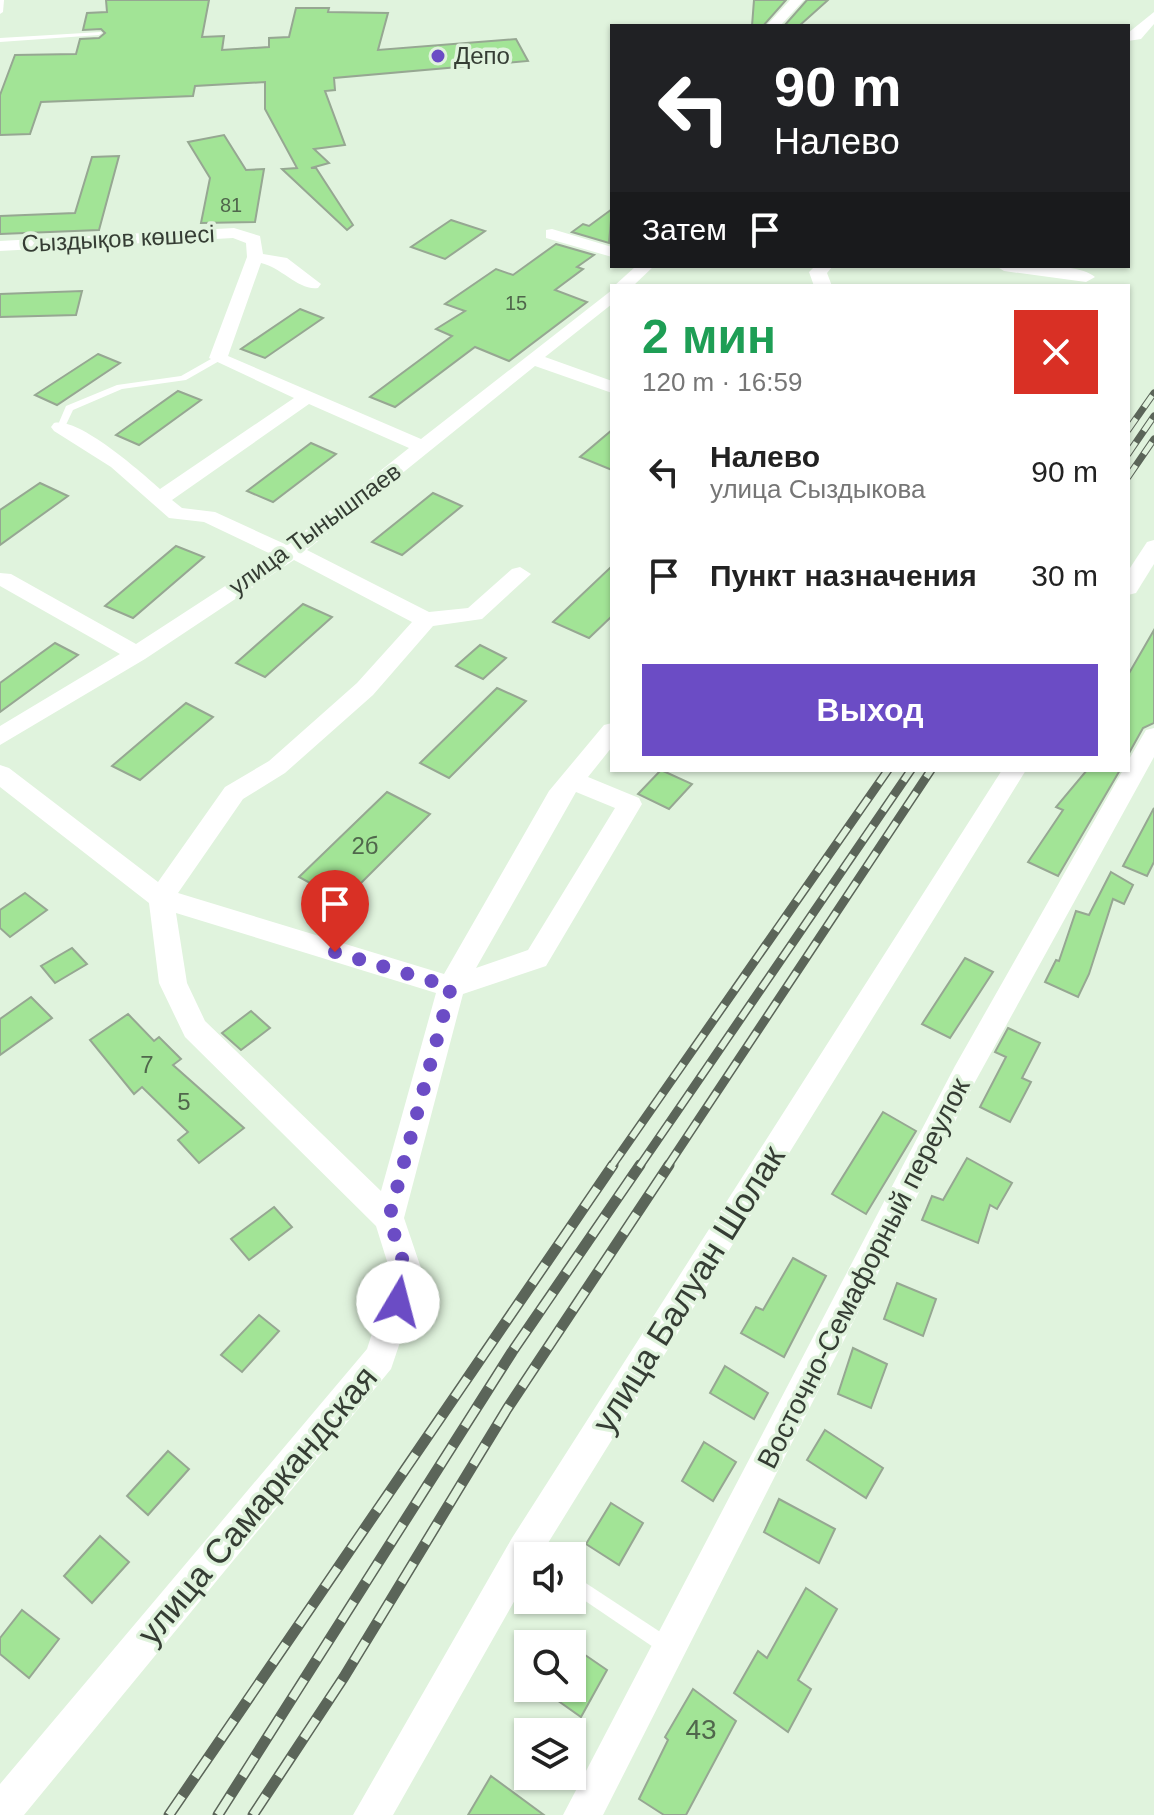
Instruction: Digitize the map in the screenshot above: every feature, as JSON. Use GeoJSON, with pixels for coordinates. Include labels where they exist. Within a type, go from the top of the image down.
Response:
{"type":"FeatureCollection","features":[{"type":"Feature","properties":{"kind":"street"},"geometry":{"type":"LineString","coordinates":[[775,24],[797,0]]}},
{"type":"Feature","properties":{"kind":"street"},"geometry":{"type":"LineString","coordinates":[[1130,37],[1136,36],[1154,16]]}},
{"type":"Feature","properties":{"kind":"street","name":"Сыздықов көшесі"},"geometry":{"type":"LineString","coordinates":[[0,246],[234,233],[254,240],[255,257],[218,358]]}},
{"type":"Feature","properties":{"kind":"street"},"geometry":{"type":"LineString","coordinates":[[552,234],[610,251]]}},
{"type":"Feature","properties":{"kind":"street"},"geometry":{"type":"LineString","coordinates":[[255,257],[281,262],[312,284]]}},
{"type":"Feature","properties":{"kind":"street"},"geometry":{"type":"LineString","coordinates":[[625,284],[644,268]]}},
{"type":"Feature","properties":{"kind":"street"},"geometry":{"type":"LineString","coordinates":[[1019,268],[1086,277]]}},
{"type":"Feature","properties":{"kind":"street","name":"улица Тынышпаев"},"geometry":{"type":"LineString","coordinates":[[0,737],[137,654],[290,552],[535,360],[610,297]]}},
{"type":"Feature","properties":{"kind":"street"},"geometry":{"type":"LineString","coordinates":[[218,358],[424,447]]}},
{"type":"Feature","properties":{"kind":"street"},"geometry":{"type":"LineString","coordinates":[[535,360],[610,386]]}},
{"type":"Feature","properties":{"kind":"street"},"geometry":{"type":"LineString","coordinates":[[159,499],[307,397]]}},
{"type":"Feature","properties":{"kind":"street"},"geometry":{"type":"LineString","coordinates":[[61,427],[118,463],[176,514],[208,516],[290,552],[426,620],[474,614],[520,574]]}},
{"type":"Feature","properties":{"kind":"street"},"geometry":{"type":"LineString","coordinates":[[1130,585],[1154,547]]}},
{"type":"Feature","properties":{"kind":"street"},"geometry":{"type":"LineString","coordinates":[[3,579],[137,654]]}},
{"type":"Feature","properties":{"kind":"street"},"geometry":{"type":"LineString","coordinates":[[426,620],[365,689],[277,767],[234,793],[161,898],[173,983],[195,1029],[389,1218],[451,987],[558,797],[610,734]]}},
{"type":"Feature","properties":{"kind":"street","name":"Восточно-Семафорный переулок"},"geometry":{"type":"LineString","coordinates":[[582,1815],[965,1074],[1154,736]]}},
{"type":"Feature","properties":{"kind":"street","name":"улица Балуан Шолак"},"geometry":{"type":"LineString","coordinates":[[535,1542],[1013,772]]}},
{"type":"Feature","properties":{"kind":"street"},"geometry":{"type":"LineString","coordinates":[[0,774],[161,898],[451,987],[537,958],[630,804],[573,781]]}},
{"type":"Feature","properties":{"kind":"street","name":"улица Самаркандская"},"geometry":{"type":"LineString","coordinates":[[0,1814],[380,1358],[407,1274],[389,1218]]}},
{"type":"Feature","properties":{"kind":"street","name":"улица Балуан Шолак"},"geometry":{"type":"LineString","coordinates":[[372,1815],[514,1577]]}},
{"type":"Feature","properties":{"kind":"lane"},"geometry":{"type":"LineString","coordinates":[[0,12],[1,0]]}},
{"type":"Feature","properties":{"kind":"lane"},"geometry":{"type":"LineString","coordinates":[[0,28],[14,37]]}},
{"type":"Feature","properties":{"kind":"lane"},"geometry":{"type":"LineString","coordinates":[[0,40],[99,33]]}},
{"type":"Feature","properties":{"kind":"lane"},"geometry":{"type":"LineString","coordinates":[[61,427],[69,408],[120,387],[183,378],[218,358]]}},
{"type":"Feature","properties":{"kind":"lane"},"geometry":{"type":"LineString","coordinates":[[586,1592],[670,1649]]}},
{"type":"Feature","properties":{"kind":"building"},"geometry":{"type":"Polygon","coordinates":[[[106,0],[209,0],[202,37],[224,36],[222,50],[269,47],[269,38],[289,37],[296,8],[329,8],[328,12],[388,13],[378,50],[516,39],[528,61],[334,78],[335,90],[325,91],[345,145],[314,149],[329,163],[311,168],[316,168],[353,225],[347,230],[282,169],[297,168],[265,109],[265,82],[195,86],[193,96],[41,102],[30,134],[0,135],[0,95],[15,55],[76,54],[80,39],[99,38],[105,33],[101,29],[83,30],[87,13],[107,12],[106,0]]]}},
{"type":"Feature","properties":{"kind":"building"},"geometry":{"type":"Polygon","coordinates":[[[754,0],[786,0],[765,24],[752,24],[754,0]]]}},
{"type":"Feature","properties":{"kind":"building"},"geometry":{"type":"Polygon","coordinates":[[[807,0],[828,0],[801,24],[786,24],[807,0]]]}},
{"type":"Feature","properties":{"kind":"building"},"geometry":{"type":"Polygon","coordinates":[[[224,135],[246,170],[264,169],[255,222],[201,223],[210,178],[188,142],[224,135]]]}},
{"type":"Feature","properties":{"kind":"building"},"geometry":{"type":"Polygon","coordinates":[[[119,156],[99,230],[0,234],[0,216],[75,213],[92,157],[119,156]]]}},
{"type":"Feature","properties":{"kind":"building"},"geometry":{"type":"Polygon","coordinates":[[[610,210],[609,243],[572,232],[583,224],[589,226],[610,210]]]}},
{"type":"Feature","properties":{"kind":"building"},"geometry":{"type":"Polygon","coordinates":[[[451,220],[485,231],[445,259],[411,247],[451,220]]]}},
{"type":"Feature","properties":{"kind":"building"},"geometry":{"type":"Polygon","coordinates":[[[556,244],[594,255],[577,267],[583,269],[555,290],[587,302],[509,361],[475,347],[395,407],[370,397],[452,336],[436,329],[465,311],[445,304],[496,269],[513,275],[556,244]]]}},
{"type":"Feature","properties":{"kind":"building"},"geometry":{"type":"Polygon","coordinates":[[[82,291],[76,315],[0,317],[0,294],[82,291]]]}},
{"type":"Feature","properties":{"kind":"building"},"geometry":{"type":"Polygon","coordinates":[[[300,309],[323,318],[265,358],[241,349],[300,309]]]}},
{"type":"Feature","properties":{"kind":"building"},"geometry":{"type":"Polygon","coordinates":[[[98,354],[120,363],[57,405],[35,395],[98,354]]]}},
{"type":"Feature","properties":{"kind":"building"},"geometry":{"type":"Polygon","coordinates":[[[178,391],[201,400],[139,445],[116,435],[178,391]]]}},
{"type":"Feature","properties":{"kind":"building"},"geometry":{"type":"Polygon","coordinates":[[[610,432],[610,469],[580,457],[610,432]]]}},
{"type":"Feature","properties":{"kind":"building"},"geometry":{"type":"Polygon","coordinates":[[[311,443],[336,454],[273,502],[247,491],[311,443]]]}},
{"type":"Feature","properties":{"kind":"building"},"geometry":{"type":"Polygon","coordinates":[[[40,483],[68,496],[0,545],[0,510],[40,483]]]}},
{"type":"Feature","properties":{"kind":"building"},"geometry":{"type":"Polygon","coordinates":[[[433,493],[462,506],[402,555],[372,542],[433,493]]]}},
{"type":"Feature","properties":{"kind":"building"},"geometry":{"type":"Polygon","coordinates":[[[176,546],[204,557],[133,618],[105,606],[176,546]]]}},
{"type":"Feature","properties":{"kind":"building"},"geometry":{"type":"Polygon","coordinates":[[[610,568],[610,618],[589,638],[553,622],[610,568]]]}},
{"type":"Feature","properties":{"kind":"building"},"geometry":{"type":"Polygon","coordinates":[[[303,604],[332,617],[265,677],[236,663],[303,604]]]}},
{"type":"Feature","properties":{"kind":"building"},"geometry":{"type":"Polygon","coordinates":[[[1154,630],[1154,723],[1143,728],[1130,751],[1130,672],[1154,630]]]}},
{"type":"Feature","properties":{"kind":"building"},"geometry":{"type":"Polygon","coordinates":[[[55,643],[78,655],[0,712],[0,683],[55,643]]]}},
{"type":"Feature","properties":{"kind":"building"},"geometry":{"type":"Polygon","coordinates":[[[480,645],[506,658],[483,679],[456,666],[480,645]]]}},
{"type":"Feature","properties":{"kind":"building"},"geometry":{"type":"Polygon","coordinates":[[[497,688],[526,701],[449,778],[420,763],[497,688]]]}},
{"type":"Feature","properties":{"kind":"building"},"geometry":{"type":"Polygon","coordinates":[[[186,703],[213,717],[140,780],[112,766],[186,703]]]}},
{"type":"Feature","properties":{"kind":"building"},"geometry":{"type":"Polygon","coordinates":[[[659,772],[692,784],[669,809],[638,794],[659,772]]]}},
{"type":"Feature","properties":{"kind":"building"},"geometry":{"type":"Polygon","coordinates":[[[1085,772],[1119,772],[1058,876],[1028,862],[1063,810],[1056,807],[1085,772]]]}},
{"type":"Feature","properties":{"kind":"building"},"geometry":{"type":"Polygon","coordinates":[[[387,792],[430,814],[343,901],[299,877],[387,792]]]}},
{"type":"Feature","properties":{"kind":"building"},"geometry":{"type":"Polygon","coordinates":[[[1154,808],[1154,862],[1147,876],[1123,866],[1154,808]]]}},
{"type":"Feature","properties":{"kind":"building"},"geometry":{"type":"Polygon","coordinates":[[[1111,872],[1133,885],[1124,904],[1113,899],[1089,974],[1078,997],[1045,982],[1056,960],[1059,961],[1076,911],[1089,915],[1111,872]]]}},
{"type":"Feature","properties":{"kind":"building"},"geometry":{"type":"Polygon","coordinates":[[[25,893],[47,910],[10,937],[0,928],[0,910],[25,893]]]}},
{"type":"Feature","properties":{"kind":"building"},"geometry":{"type":"Polygon","coordinates":[[[72,948],[87,964],[55,983],[41,966],[72,948]]]}},
{"type":"Feature","properties":{"kind":"building"},"geometry":{"type":"Polygon","coordinates":[[[965,958],[993,972],[950,1038],[922,1024],[965,958]]]}},
{"type":"Feature","properties":{"kind":"building"},"geometry":{"type":"Polygon","coordinates":[[[31,997],[52,1018],[0,1055],[0,1019],[31,997]]]}},
{"type":"Feature","properties":{"kind":"building"},"geometry":{"type":"Polygon","coordinates":[[[251,1011],[270,1028],[241,1050],[222,1033],[251,1011]]]}},
{"type":"Feature","properties":{"kind":"building"},"geometry":{"type":"Polygon","coordinates":[[[128,1014],[154,1041],[159,1037],[181,1059],[173,1065],[244,1128],[199,1163],[178,1140],[188,1132],[142,1087],[134,1094],[90,1040],[128,1014]]]}},
{"type":"Feature","properties":{"kind":"building"},"geometry":{"type":"Polygon","coordinates":[[[1008,1028],[1040,1043],[1022,1078],[1031,1082],[1010,1122],[980,1107],[1006,1057],[995,1052],[1008,1028]]]}},
{"type":"Feature","properties":{"kind":"building"},"geometry":{"type":"Polygon","coordinates":[[[883,1112],[916,1131],[866,1214],[832,1194],[883,1112]]]}},
{"type":"Feature","properties":{"kind":"building"},"geometry":{"type":"Polygon","coordinates":[[[967,1158],[1012,1183],[997,1209],[990,1205],[978,1243],[922,1220],[932,1196],[943,1200],[967,1158]]]}},
{"type":"Feature","properties":{"kind":"building"},"geometry":{"type":"Polygon","coordinates":[[[274,1207],[292,1227],[249,1260],[231,1239],[274,1207]]]}},
{"type":"Feature","properties":{"kind":"building"},"geometry":{"type":"Polygon","coordinates":[[[793,1258],[826,1276],[784,1357],[741,1333],[756,1307],[763,1310],[793,1258]]]}},
{"type":"Feature","properties":{"kind":"building"},"geometry":{"type":"Polygon","coordinates":[[[897,1283],[936,1299],[923,1336],[884,1319],[897,1283]]]}},
{"type":"Feature","properties":{"kind":"building"},"geometry":{"type":"Polygon","coordinates":[[[259,1315],[279,1331],[242,1372],[221,1355],[259,1315]]]}},
{"type":"Feature","properties":{"kind":"building"},"geometry":{"type":"Polygon","coordinates":[[[853,1348],[887,1364],[871,1408],[838,1394],[853,1348]]]}},
{"type":"Feature","properties":{"kind":"building"},"geometry":{"type":"Polygon","coordinates":[[[725,1366],[768,1393],[754,1419],[710,1393],[725,1366]]]}},
{"type":"Feature","properties":{"kind":"building"},"geometry":{"type":"Polygon","coordinates":[[[825,1430],[883,1468],[866,1498],[807,1460],[825,1430]]]}},
{"type":"Feature","properties":{"kind":"building"},"geometry":{"type":"Polygon","coordinates":[[[704,1442],[736,1462],[713,1501],[682,1481],[704,1442]]]}},
{"type":"Feature","properties":{"kind":"building"},"geometry":{"type":"Polygon","coordinates":[[[168,1451],[189,1469],[148,1515],[127,1496],[168,1451]]]}},
{"type":"Feature","properties":{"kind":"building"},"geometry":{"type":"Polygon","coordinates":[[[779,1499],[835,1529],[819,1563],[764,1532],[779,1499]]]}},
{"type":"Feature","properties":{"kind":"building"},"geometry":{"type":"Polygon","coordinates":[[[611,1503],[643,1523],[619,1565],[586,1544],[611,1503]]]}},
{"type":"Feature","properties":{"kind":"building"},"geometry":{"type":"Polygon","coordinates":[[[100,1536],[129,1562],[92,1603],[64,1576],[100,1536]]]}},
{"type":"Feature","properties":{"kind":"building"},"geometry":{"type":"Polygon","coordinates":[[[806,1588],[837,1609],[798,1680],[811,1689],[788,1732],[734,1693],[758,1651],[767,1658],[806,1588]]]}},
{"type":"Feature","properties":{"kind":"building"},"geometry":{"type":"Polygon","coordinates":[[[22,1610],[59,1639],[29,1678],[0,1654],[0,1638],[22,1610]]]}},
{"type":"Feature","properties":{"kind":"building"},"geometry":{"type":"Polygon","coordinates":[[[586,1656],[607,1670],[581,1717],[560,1702],[586,1702],[586,1656]]]}},
{"type":"Feature","properties":{"kind":"building"},"geometry":{"type":"Polygon","coordinates":[[[693,1689],[736,1721],[686,1815],[664,1815],[639,1799],[668,1740],[665,1737],[693,1689]]]}},
{"type":"Feature","properties":{"kind":"building"},"geometry":{"type":"Polygon","coordinates":[[[491,1776],[544,1815],[468,1815],[491,1776]]]}},
{"type":"Feature","properties":{"kind":"railway"},"geometry":{"type":"LineString","coordinates":[[1130,427],[1154,393]]}},
{"type":"Feature","properties":{"kind":"railway"},"geometry":{"type":"LineString","coordinates":[[1130,451],[1154,416]]}},
{"type":"Feature","properties":{"kind":"railway"},"geometry":{"type":"LineString","coordinates":[[1130,474],[1154,439]]}},
{"type":"Feature","properties":{"kind":"railway"},"geometry":{"type":"LineString","coordinates":[[611,1167],[887,772]]}},
{"type":"Feature","properties":{"kind":"railway"},"geometry":{"type":"LineString","coordinates":[[639,1167],[910,772]]}},
{"type":"Feature","properties":{"kind":"railway"},"geometry":{"type":"LineString","coordinates":[[667,1167],[930,772]]}},
{"type":"Feature","properties":{"kind":"railway"},"geometry":{"type":"LineString","coordinates":[[169,1815],[613,1165]]}},
{"type":"Feature","properties":{"kind":"railway"},"geometry":{"type":"LineString","coordinates":[[218,1815],[512,1352],[640,1165]]}},
{"type":"Feature","properties":{"kind":"railway"},"geometry":{"type":"LineString","coordinates":[[253,1815],[344,1677],[507,1409],[669,1165]]}},
{"type":"Feature","properties":{"kind":"place","name":"Депо"},"geometry":{"type":"Point","coordinates":[438,56]}},
{"type":"Feature","properties":{"kind":"route"},"geometry":{"type":"LineString","coordinates":[[335,952],[451,987],[389,1218],[407,1274],[398,1302]]}}]}
